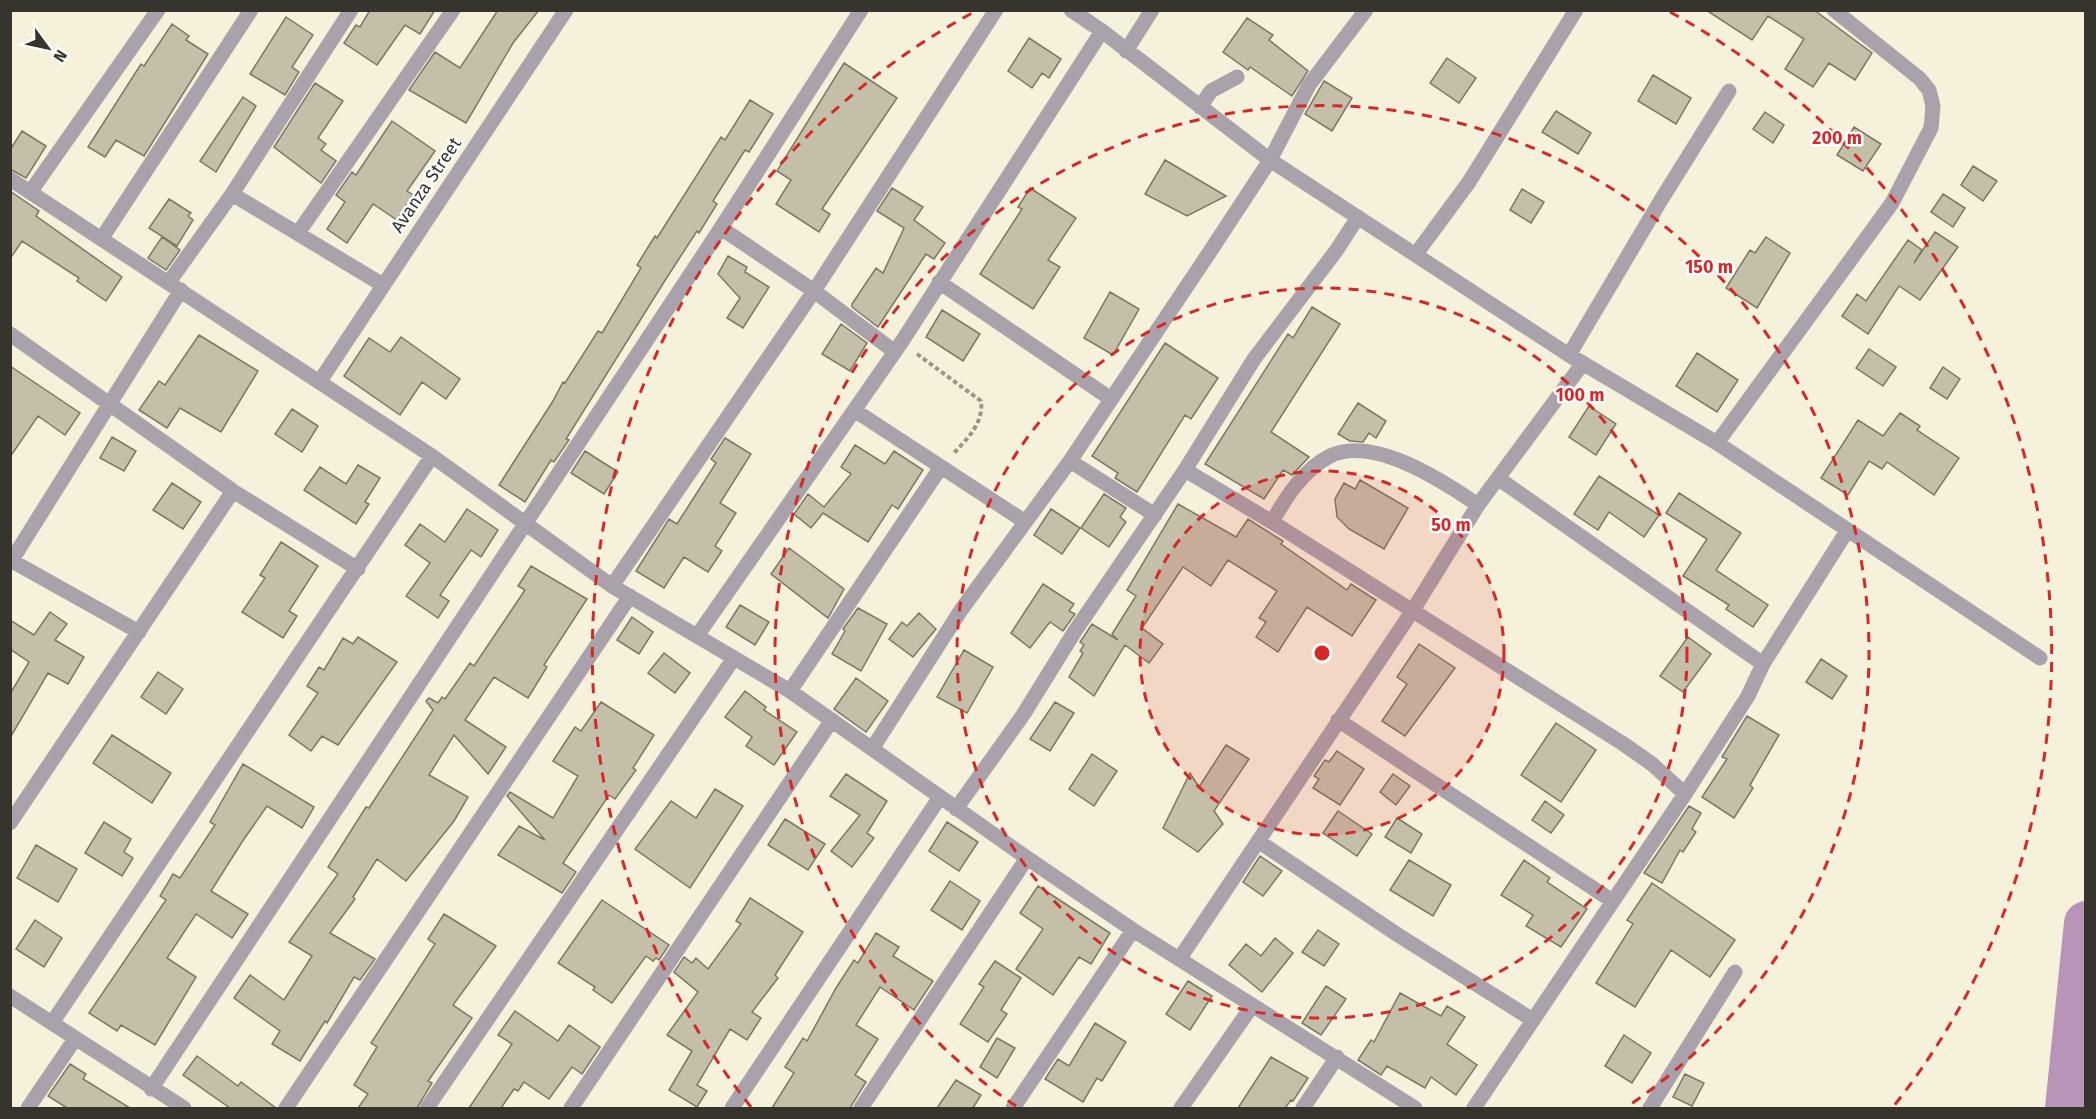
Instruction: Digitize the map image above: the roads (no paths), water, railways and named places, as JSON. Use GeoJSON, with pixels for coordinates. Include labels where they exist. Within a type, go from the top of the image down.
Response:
{"type":"FeatureCollection","features":[{"type":"Feature","properties":{"kind":"street"},"geometry":{"type":"LineString","coordinates":[[31,191],[158,10]]}},
{"type":"Feature","properties":{"kind":"street"},"geometry":{"type":"LineString","coordinates":[[102,238],[251,10]]}},
{"type":"Feature","properties":{"kind":"street"},"geometry":{"type":"LineString","coordinates":[[139,632],[11,562],[110,405],[175,286],[351,10]]}},
{"type":"Feature","properties":{"kind":"street"},"geometry":{"type":"LineString","coordinates":[[298,233],[453,10]]}},
{"type":"Feature","properties":{"kind":"street","name":"Avanza Street"},"geometry":{"type":"LineString","coordinates":[[320,381],[566,10]]}},
{"type":"Feature","properties":{"kind":"street"},"geometry":{"type":"LineString","coordinates":[[151,1089],[721,228],[861,10]]}},
{"type":"Feature","properties":{"kind":"street"},"geometry":{"type":"LineString","coordinates":[[612,586],[814,291],[996,10]]}},
{"type":"Feature","properties":{"kind":"street"},"geometry":{"type":"LineString","coordinates":[[1071,10],[1102,31],[1270,160],[1576,359],[1717,443],[2040,658]]}},
{"type":"Feature","properties":{"kind":"street"},"geometry":{"type":"LineString","coordinates":[[1126,51],[1152,10]]}},
{"type":"Feature","properties":{"kind":"street"},"geometry":{"type":"LineString","coordinates":[[872,749],[961,610],[1070,461],[1270,160],[1309,85],[1366,10]]}},
{"type":"Feature","properties":{"kind":"street"},"geometry":{"type":"LineString","coordinates":[[1416,254],[1469,182],[1576,10]]}},
{"type":"Feature","properties":{"kind":"street"},"geometry":{"type":"LineString","coordinates":[[1717,443],[1892,203],[1931,128],[1933,106],[1929,90],[1919,78],[1834,10]]}},
{"type":"Feature","properties":{"kind":"street"},"geometry":{"type":"LineString","coordinates":[[697,636],[898,347],[1102,31]]}},
{"type":"Feature","properties":{"kind":"street"},"geometry":{"type":"LineString","coordinates":[[1200,107],[1212,91],[1236,77]]}},
{"type":"Feature","properties":{"kind":"street"},"geometry":{"type":"LineString","coordinates":[[1180,958],[1413,610],[1478,505],[1499,479],[1576,359],[1661,200],[1729,91]]}},
{"type":"Feature","properties":{"kind":"street"},"geometry":{"type":"LineString","coordinates":[[10,179],[432,456],[612,586],[789,691],[956,809],[1134,930],[1415,1108]]}},
{"type":"Feature","properties":{"kind":"street"},"geometry":{"type":"LineString","coordinates":[[232,194],[383,285]]}},
{"type":"Feature","properties":{"kind":"street"},"geometry":{"type":"LineString","coordinates":[[956,809],[1008,737],[1075,631],[1185,470],[1254,359],[1336,251],[1358,217]]}},
{"type":"Feature","properties":{"kind":"street"},"geometry":{"type":"LineString","coordinates":[[721,228],[898,347]]}},
{"type":"Feature","properties":{"kind":"street"},"geometry":{"type":"LineString","coordinates":[[939,282],[1111,399]]}},
{"type":"Feature","properties":{"kind":"street"},"geometry":{"type":"LineString","coordinates":[[10,334],[233,491],[358,569]]}},
{"type":"Feature","properties":{"kind":"street"},"geometry":{"type":"LineString","coordinates":[[854,410],[1024,521]]}},
{"type":"Feature","properties":{"kind":"street"},"geometry":{"type":"LineString","coordinates":[[1272,522],[1288,494],[1304,477],[1330,456],[1351,450],[1425,471],[1478,505]]}},
{"type":"Feature","properties":{"kind":"street"},"geometry":{"type":"LineString","coordinates":[[52,1023],[432,456]]}},
{"type":"Feature","properties":{"kind":"street"},"geometry":{"type":"LineString","coordinates":[[1070,461],[1155,515]]}},
{"type":"Feature","properties":{"kind":"street"},"geometry":{"type":"LineString","coordinates":[[789,691],[941,467]]}},
{"type":"Feature","properties":{"kind":"street"},"geometry":{"type":"LineString","coordinates":[[1185,470],[1413,610],[1622,743],[1652,764],[1685,794]]}},
{"type":"Feature","properties":{"kind":"street"},"geometry":{"type":"LineString","coordinates":[[1499,479],[1763,664]]}},
{"type":"Feature","properties":{"kind":"street"},"geometry":{"type":"LineString","coordinates":[[10,823],[233,491]]}},
{"type":"Feature","properties":{"kind":"street"},"geometry":{"type":"LineString","coordinates":[[1474,1108],[1611,900],[1685,794],[1748,696],[1763,664],[1847,531]]}},
{"type":"Feature","properties":{"kind":"street"},"geometry":{"type":"LineString","coordinates":[[286,1108],[630,596]]}},
{"type":"Feature","properties":{"kind":"street"},"geometry":{"type":"LineString","coordinates":[[427,1108],[734,658]]}},
{"type":"Feature","properties":{"kind":"street"},"geometry":{"type":"LineString","coordinates":[[571,1108],[832,720]]}},
{"type":"Feature","properties":{"kind":"street"},"geometry":{"type":"LineString","coordinates":[[1338,720],[1611,900]]}},
{"type":"Feature","properties":{"kind":"street"},"geometry":{"type":"LineString","coordinates":[[732,1108],[940,797]]}},
{"type":"Feature","properties":{"kind":"street"},"geometry":{"type":"LineString","coordinates":[[1258,840],[1398,935],[1533,1020]]}},
{"type":"Feature","properties":{"kind":"street"},"geometry":{"type":"LineString","coordinates":[[861,1108],[1027,858]]}},
{"type":"Feature","properties":{"kind":"street"},"geometry":{"type":"LineString","coordinates":[[1013,1108],[1134,930]]}},
{"type":"Feature","properties":{"kind":"street"},"geometry":{"type":"LineString","coordinates":[[1650,1108],[1735,972]]}},
{"type":"Feature","properties":{"kind":"street"},"geometry":{"type":"LineString","coordinates":[[10,996],[151,1089],[184,1108]]}},
{"type":"Feature","properties":{"kind":"street"},"geometry":{"type":"LineString","coordinates":[[1181,1108],[1252,1006]]}},
{"type":"Feature","properties":{"kind":"street"},"geometry":{"type":"LineString","coordinates":[[28,1108],[75,1039]]}},
{"type":"Feature","properties":{"kind":"street"},"geometry":{"type":"LineString","coordinates":[[1303,1108],[1337,1057]]}},
{"type":"Feature","properties":{"kind":"waterway"},"geometry":{"type":"LineString","coordinates":[[2067,1108],[2086,923]]}}]}
